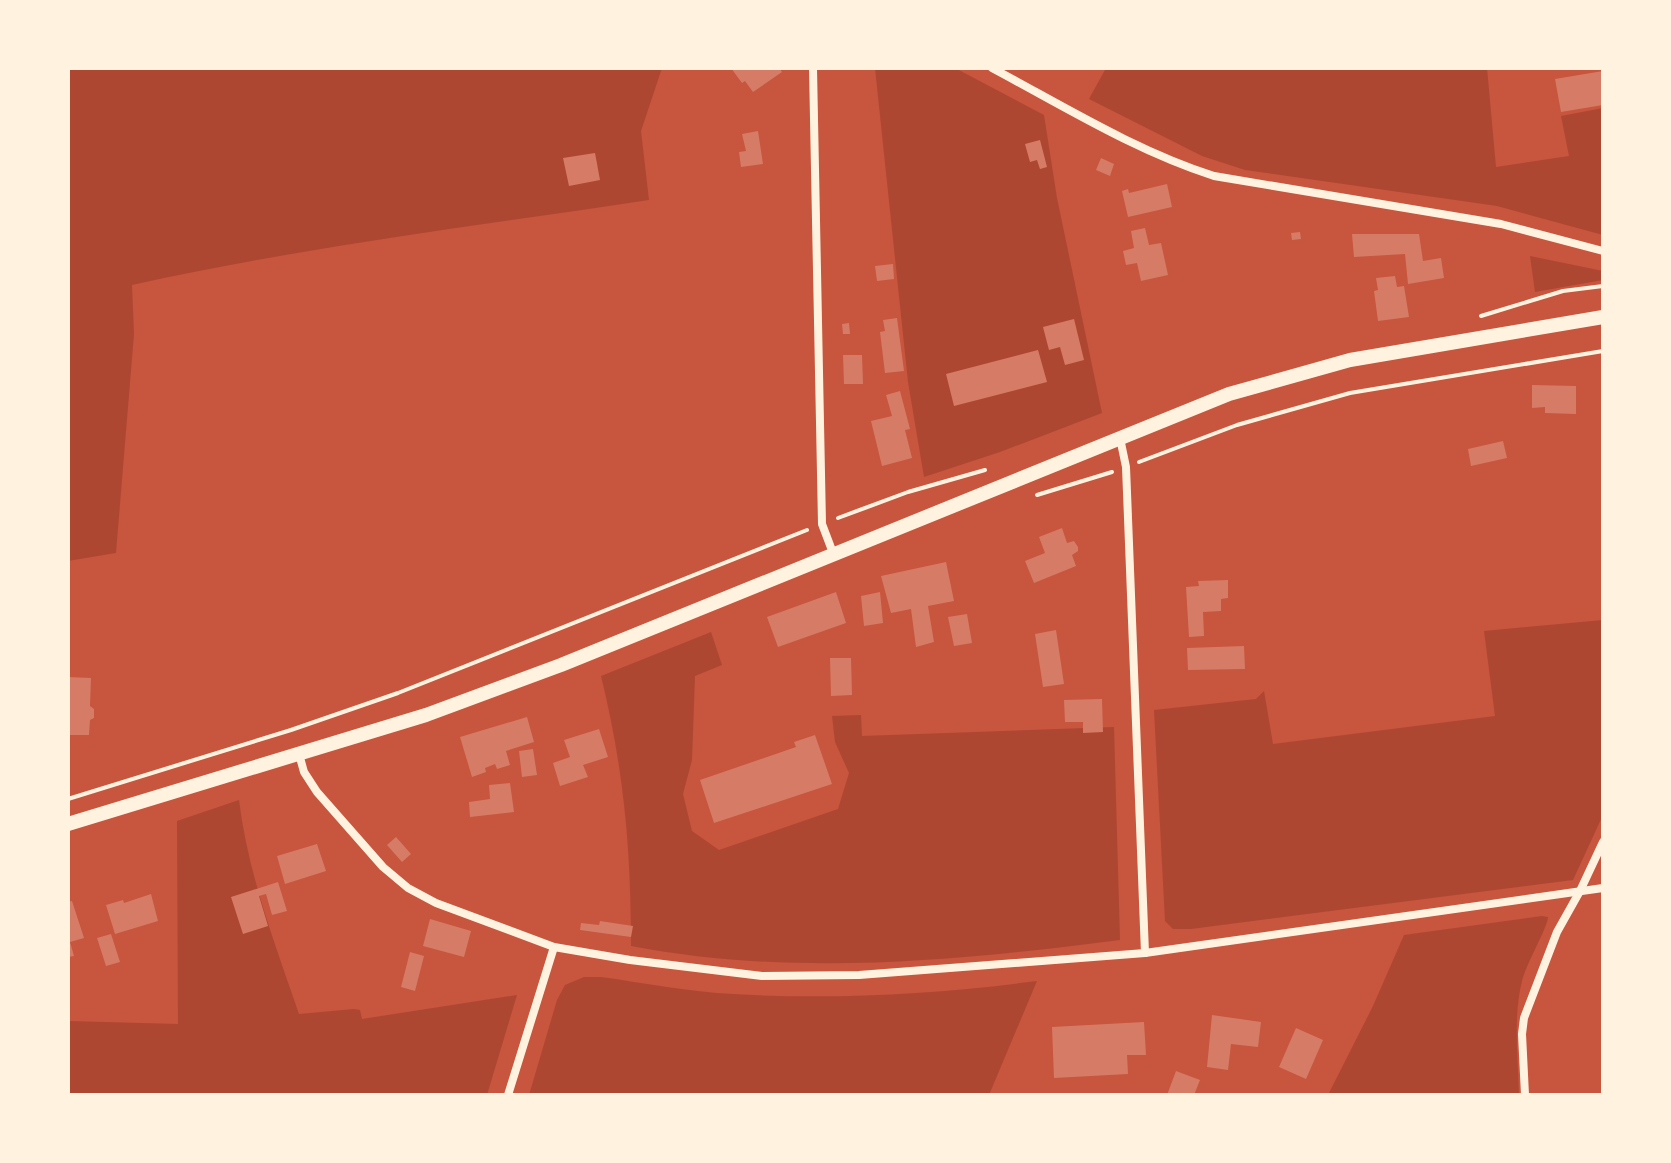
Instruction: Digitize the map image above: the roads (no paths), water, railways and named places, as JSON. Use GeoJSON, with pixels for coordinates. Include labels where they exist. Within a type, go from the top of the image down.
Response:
{"type":"FeatureCollection","features":[{"type":"Feature","properties":{"kind":"street"},"geometry":{"type":"LineString","coordinates":[[813,68],[822,524],[833,553]]}},
{"type":"Feature","properties":{"kind":"street"},"geometry":{"type":"LineString","coordinates":[[992,68],[1133,144],[1178,165],[1214,176],[1501,224],[1603,251]]}},
{"type":"Feature","properties":{"kind":"street"},"geometry":{"type":"LineString","coordinates":[[68,824],[426,715],[561,665],[1229,394],[1326,366],[1603,317]]}},
{"type":"Feature","properties":{"kind":"street"},"geometry":{"type":"LineString","coordinates":[[1120,437],[1126,467],[1145,953]]}},
{"type":"Feature","properties":{"kind":"street"},"geometry":{"type":"LineString","coordinates":[[299,754],[304,772],[317,792],[383,867],[408,888],[436,903],[554,947],[762,976],[859,975],[1145,953],[1603,888]]}},
{"type":"Feature","properties":{"kind":"street"},"geometry":{"type":"LineString","coordinates":[[1525,1095],[1524,1018],[1557,932],[1603,842]]}},
{"type":"Feature","properties":{"kind":"street"},"geometry":{"type":"LineString","coordinates":[[508,1095],[554,947]]}}]}
